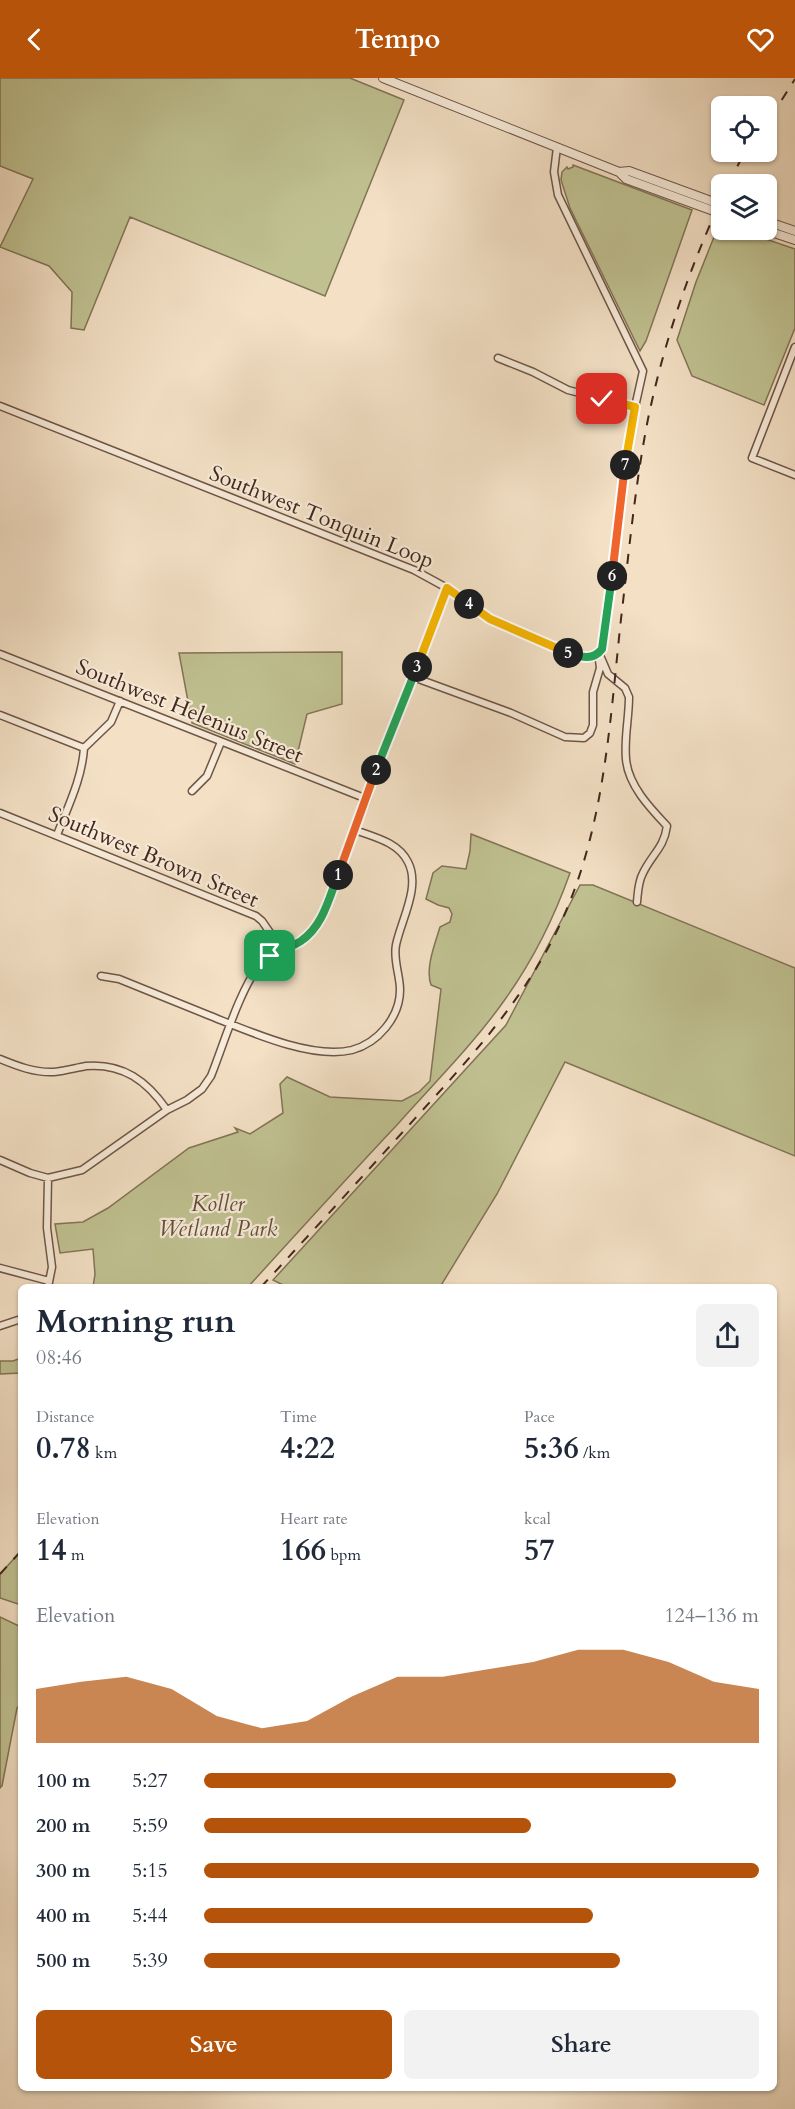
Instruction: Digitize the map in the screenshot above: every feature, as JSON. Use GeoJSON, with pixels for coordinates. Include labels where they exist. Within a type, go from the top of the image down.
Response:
{"type":"FeatureCollection","features":[{"type":"Feature","properties":{"kind":"street"},"geometry":{"type":"LineString","coordinates":[[383,78],[619,172],[626,179],[711,210]]}},
{"type":"Feature","properties":{"kind":"street"},"geometry":{"type":"LineString","coordinates":[[413,676],[511,713],[565,737],[584,738],[590,733],[593,725],[593,692],[600,668],[598,653],[604,642],[622,486],[643,371],[558,195],[554,172],[557,147]]}},
{"type":"Feature","properties":{"kind":"street"},"geometry":{"type":"LineString","coordinates":[[619,172],[629,171],[711,202]]}},
{"type":"Feature","properties":{"kind":"street"},"geometry":{"type":"LineString","coordinates":[[777,225],[795,231]]}},
{"type":"Feature","properties":{"kind":"street"},"geometry":{"type":"LineString","coordinates":[[777,234],[795,240]]}},
{"type":"Feature","properties":{"kind":"street"},"geometry":{"type":"LineString","coordinates":[[795,347],[752,458],[795,475]]}},
{"type":"Feature","properties":{"kind":"street"},"geometry":{"type":"LineString","coordinates":[[498,358],[533,372],[568,390],[635,407]]}},
{"type":"Feature","properties":{"kind":"street","name":"Southwest Tonquin Loop"},"geometry":{"type":"LineString","coordinates":[[0,406],[414,570],[447,588],[490,619],[546,644],[585,657],[592,657],[598,653]]}},
{"type":"Feature","properties":{"kind":"street"},"geometry":{"type":"LineString","coordinates":[[0,1160],[48,1178],[82,1170],[167,1110],[187,1100],[207,1082],[252,976],[270,956],[299,942],[318,923],[447,588]]}},
{"type":"Feature","properties":{"kind":"street"},"geometry":{"type":"LineString","coordinates":[[598,653],[608,674],[625,688],[629,697],[626,759],[629,775],[641,795],[667,826],[666,839],[642,874],[637,902]]}},
{"type":"Feature","properties":{"kind":"street","name":"Southwest Helenius Street"},"geometry":{"type":"LineString","coordinates":[[0,654],[367,799]]}},
{"type":"Feature","properties":{"kind":"street"},"geometry":{"type":"LineString","coordinates":[[57,835],[79,779],[84,748],[111,722],[120,701]]}},
{"type":"Feature","properties":{"kind":"street"},"geometry":{"type":"LineString","coordinates":[[0,715],[84,748]]}},
{"type":"Feature","properties":{"kind":"street"},"geometry":{"type":"LineString","coordinates":[[192,791],[207,776],[221,742]]}},
{"type":"Feature","properties":{"kind":"street","name":"Southwest Brown Street"},"geometry":{"type":"LineString","coordinates":[[0,813],[256,916],[282,950]]}},
{"type":"Feature","properties":{"kind":"street"},"geometry":{"type":"LineString","coordinates":[[101,976],[119,979],[292,1046],[334,1052],[352,1050],[366,1044],[386,1028],[395,1014],[400,991],[395,951],[410,895],[412,872],[404,855],[396,847],[384,840],[355,830]]}},
{"type":"Feature","properties":{"kind":"street"},"geometry":{"type":"LineString","coordinates":[[0,1059],[25,1069],[41,1071],[66,1071],[100,1066],[120,1071],[142,1080],[155,1092],[167,1110]]}},
{"type":"Feature","properties":{"kind":"street"},"geometry":{"type":"LineString","coordinates":[[0,1268],[48,1284],[52,1267],[47,1228],[48,1178]]}},
{"type":"Feature","properties":{"kind":"street"},"geometry":{"type":"LineString","coordinates":[[0,1326],[18,1320]]}},
{"type":"Feature","properties":{"kind":"green space"},"geometry":{"type":"Polygon","coordinates":[[[0,78],[350,78],[404,100],[325,296],[130,217],[84,330],[71,328],[72,292],[49,266],[0,247],[33,179],[0,166],[0,78]]]}},
{"type":"Feature","properties":{"kind":"green space"},"geometry":{"type":"Polygon","coordinates":[[[573,165],[692,210],[646,341],[640,351],[570,208],[561,180],[562,172],[573,165]]]}},
{"type":"Feature","properties":{"kind":"green space"},"geometry":{"type":"Polygon","coordinates":[[[713,240],[768,240],[795,249],[795,328],[764,405],[692,376],[677,340],[713,240]]]}},
{"type":"Feature","properties":{"kind":"green space"},"geometry":{"type":"Polygon","coordinates":[[[342,652],[342,704],[307,714],[295,764],[192,723],[179,653],[342,652]]]}},
{"type":"Feature","properties":{"kind":"green space","name":"Koller Wetland Park"},"geometry":{"type":"Polygon","coordinates":[[[471,834],[570,873],[534,954],[516,984],[481,1032],[251,1284],[93,1284],[93,1249],[60,1253],[55,1224],[83,1222],[108,1208],[189,1148],[238,1132],[235,1128],[250,1134],[283,1113],[280,1084],[287,1077],[330,1097],[402,1101],[419,1092],[430,1081],[441,989],[431,985],[430,964],[440,927],[450,922],[452,914],[449,908],[426,899],[433,873],[442,866],[466,869],[471,834]]]}},
{"type":"Feature","properties":{"kind":"green space"},"geometry":{"type":"Polygon","coordinates":[[[580,885],[593,885],[795,968],[795,1156],[565,1062],[497,1194],[442,1284],[281,1284],[273,1280],[506,1025],[580,885]]]}},
{"type":"Feature","properties":{"kind":"green space"},"geometry":{"type":"Polygon","coordinates":[[[18,1359],[18,1373],[0,1374],[0,1361],[18,1359]]]}},
{"type":"Feature","properties":{"kind":"green space"},"geometry":{"type":"Polygon","coordinates":[[[18,1554],[18,1604],[0,1598],[0,1574],[18,1554]]]}},
{"type":"Feature","properties":{"kind":"green space"},"geometry":{"type":"Polygon","coordinates":[[[0,1617],[18,1626],[18,1707],[0,1788],[0,1617]]]}},
{"type":"Feature","properties":{"kind":"railway"},"geometry":{"type":"LineString","coordinates":[[777,108],[795,79]]}},
{"type":"Feature","properties":{"kind":"railway"},"geometry":{"type":"LineString","coordinates":[[733,174],[740,162]]}},
{"type":"Feature","properties":{"kind":"railway"},"geometry":{"type":"LineString","coordinates":[[264,1284],[432,1100],[495,1027],[532,975],[563,918],[588,846],[604,771],[639,469],[648,419],[679,306],[711,224]]}},
{"type":"Feature","properties":{"kind":"railway"},"geometry":{"type":"LineString","coordinates":[[0,1574],[18,1554]]}},
{"type":"Feature","properties":{"kind":"route"},"geometry":{"type":"LineString","coordinates":[[270,956],[306,937],[322,915],[447,588],[490,619],[546,644],[585,657],[592,657],[602,649],[622,486],[635,407],[602,399]]}}]}
